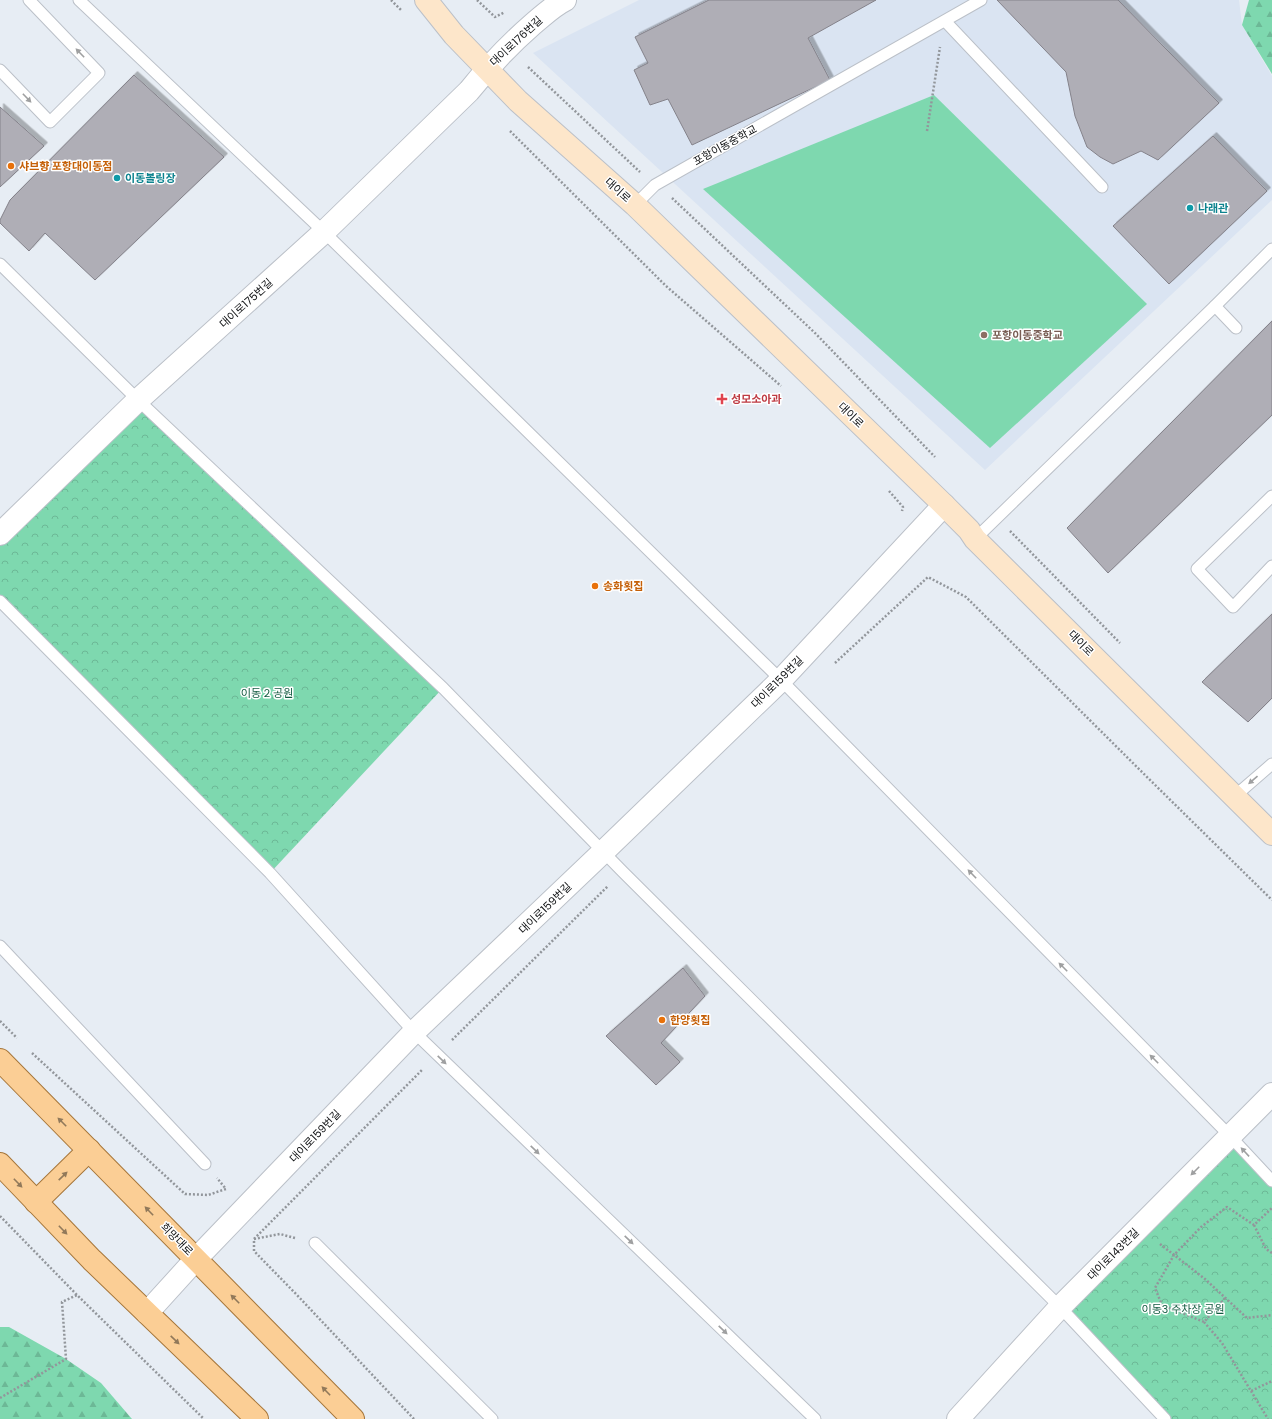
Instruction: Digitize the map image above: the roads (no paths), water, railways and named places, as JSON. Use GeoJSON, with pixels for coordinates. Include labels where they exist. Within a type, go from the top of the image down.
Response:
{"type":"FeatureCollection","features":[{"type":"Feature","properties":{"kind":"main road","name":"희망대로"},"geometry":{"type":"LineString","coordinates":[[0,1060],[196,1259],[346,1417]]}},
{"type":"Feature","properties":{"kind":"main road"},"geometry":{"type":"LineString","coordinates":[[36,1202],[89,1150]]}},
{"type":"Feature","properties":{"kind":"main road"},"geometry":{"type":"LineString","coordinates":[[0,1164],[92,1260],[257,1419]]}},
{"type":"Feature","properties":{"kind":"street","name":"대이로"},"geometry":{"type":"LineString","coordinates":[[426,0],[454,35],[518,101],[635,205],[944,505],[969,530],[975,539],[1272,834]]}},
{"type":"Feature","properties":{"kind":"street","name":"대이로176번길"},"geometry":{"type":"LineString","coordinates":[[487,68],[512,42],[553,6],[565,0]]}},
{"type":"Feature","properties":{"kind":"street","name":"대이로175번길"},"geometry":{"type":"LineString","coordinates":[[0,534],[138,400],[324,232],[469,91],[487,68]]}},
{"type":"Feature","properties":{"kind":"street","name":"대이로159번길"},"geometry":{"type":"LineString","coordinates":[[147,1313],[196,1259],[414,1032],[604,852],[781,680],[944,505]]}},
{"type":"Feature","properties":{"kind":"street","name":"대이로143번길"},"geometry":{"type":"LineString","coordinates":[[958,1419],[1060,1307],[1272,1094]]}},
{"type":"Feature","properties":{"kind":"lane"},"geometry":{"type":"LineString","coordinates":[[0,70],[50,122],[99,73],[29,0]]}},
{"type":"Feature","properties":{"kind":"lane"},"geometry":{"type":"LineString","coordinates":[[79,0],[324,232],[781,680],[1230,1136],[1272,1181]]}},
{"type":"Feature","properties":{"kind":"lane","name":"포항이동중학교"},"geometry":{"type":"LineString","coordinates":[[635,205],[655,185],[981,0]]}},
{"type":"Feature","properties":{"kind":"lane"},"geometry":{"type":"LineString","coordinates":[[945,21],[1102,187]]}},
{"type":"Feature","properties":{"kind":"lane"},"geometry":{"type":"LineString","coordinates":[[975,539],[1272,249]]}},
{"type":"Feature","properties":{"kind":"lane"},"geometry":{"type":"LineString","coordinates":[[0,264],[138,400],[443,688],[623,872],[1060,1307],[1165,1419]]}},
{"type":"Feature","properties":{"kind":"lane"},"geometry":{"type":"LineString","coordinates":[[1215,306],[1236,328]]}},
{"type":"Feature","properties":{"kind":"lane"},"geometry":{"type":"LineString","coordinates":[[1272,496],[1197,569],[1234,607],[1272,566]]}},
{"type":"Feature","properties":{"kind":"lane"},"geometry":{"type":"LineString","coordinates":[[0,601],[270,872],[414,1032],[815,1419]]}},
{"type":"Feature","properties":{"kind":"lane"},"geometry":{"type":"LineString","coordinates":[[1235,796],[1272,764]]}},
{"type":"Feature","properties":{"kind":"lane"},"geometry":{"type":"LineString","coordinates":[[0,946],[205,1164]]}},
{"type":"Feature","properties":{"kind":"lane"},"geometry":{"type":"LineString","coordinates":[[315,1243],[492,1419]]}},
{"type":"Feature","properties":{"kind":"place","name":"샤브향 포항대이동점"},"geometry":{"type":"Point","coordinates":[11,166]}},
{"type":"Feature","properties":{"kind":"place","name":"이동볼링장"},"geometry":{"type":"Point","coordinates":[117,178]}},
{"type":"Feature","properties":{"kind":"place","name":"나래관"},"geometry":{"type":"Point","coordinates":[1190,208]}},
{"type":"Feature","properties":{"kind":"place","name":"포항이동중학교"},"geometry":{"type":"Point","coordinates":[984,335]}},
{"type":"Feature","properties":{"kind":"place","name":"성모소아과"},"geometry":{"type":"Point","coordinates":[722,399]}},
{"type":"Feature","properties":{"kind":"place","name":"송화횟집"},"geometry":{"type":"Point","coordinates":[595,586]}},
{"type":"Feature","properties":{"kind":"place","name":"한양횟집"},"geometry":{"type":"Point","coordinates":[662,1020]}},
{"type":"Feature","properties":{"kind":"park label","name":"이동 2 공원"},"geometry":{"type":"Point","coordinates":[267,693]}},
{"type":"Feature","properties":{"kind":"park label","name":"이동3 주차장 공원"},"geometry":{"type":"Point","coordinates":[1183,1309]}}]}
